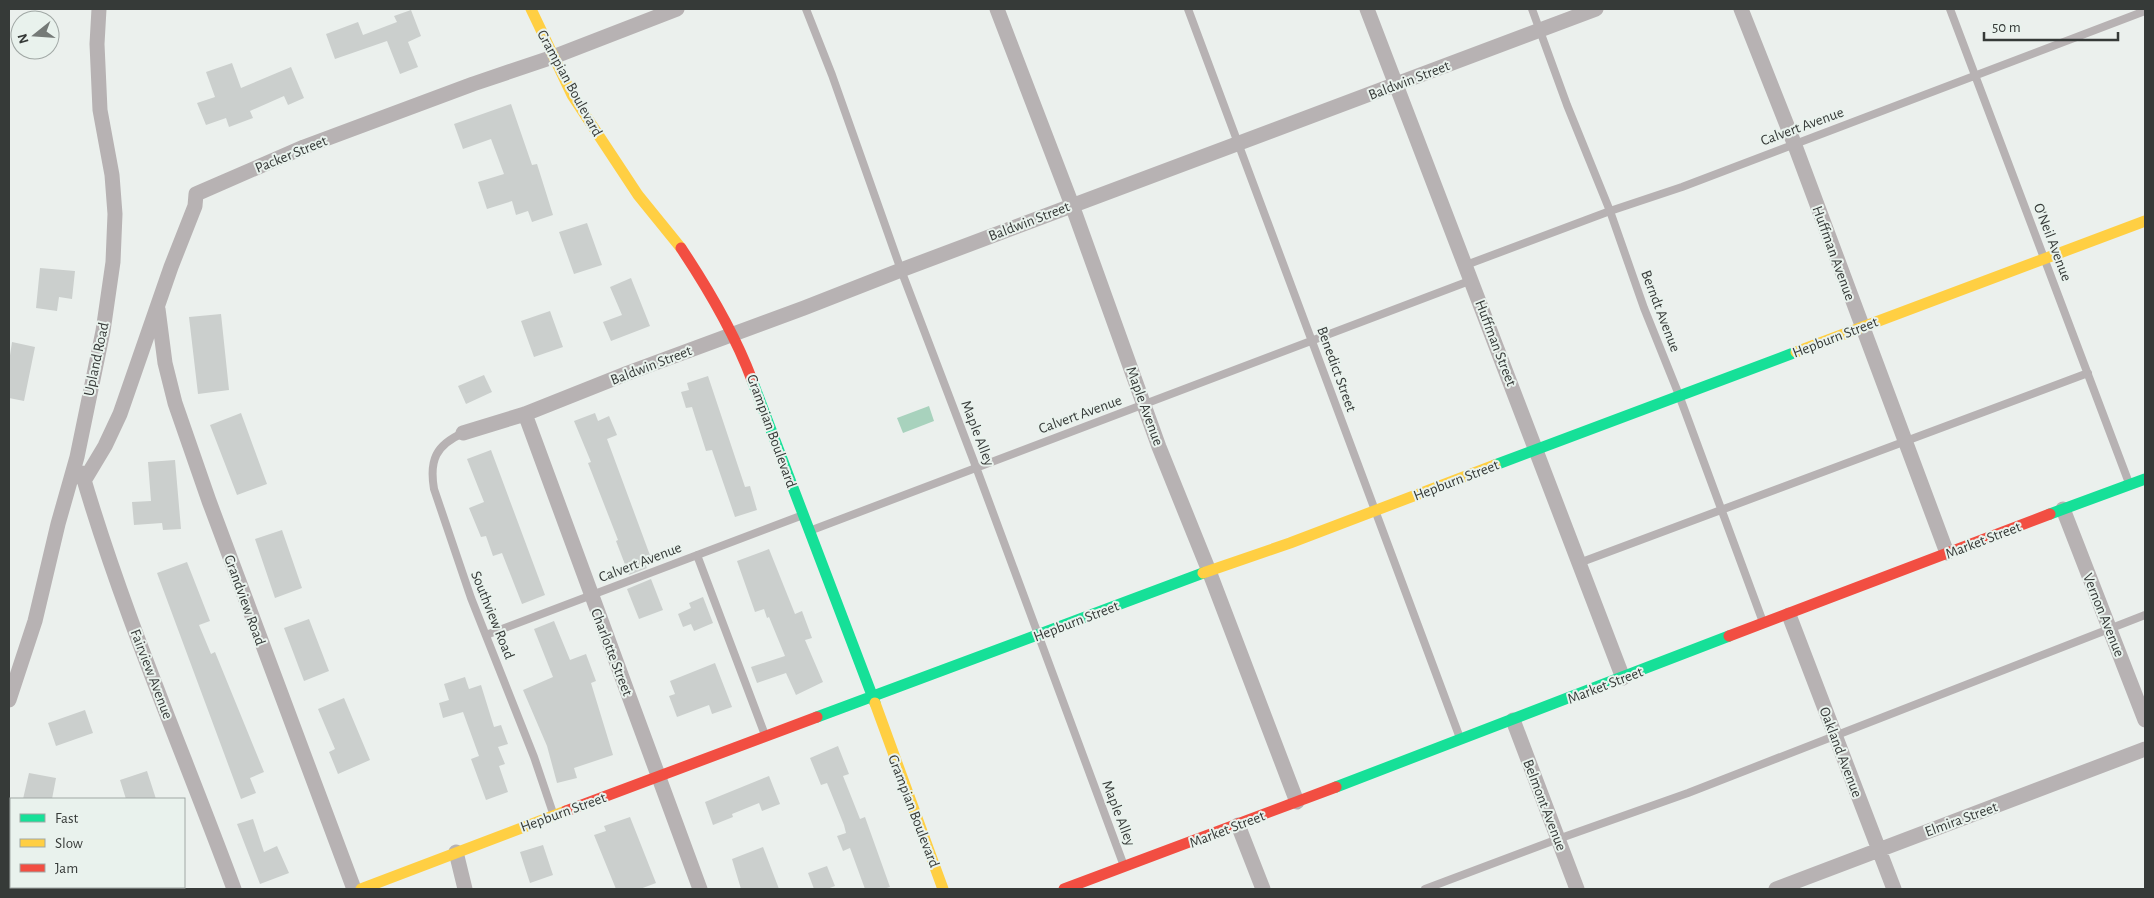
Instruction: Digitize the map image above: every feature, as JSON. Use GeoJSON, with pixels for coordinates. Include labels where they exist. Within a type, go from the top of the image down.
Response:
{"type":"FeatureCollection","features":[{"type":"Feature","properties":{"kind":"street","name":"Upland Road"},"geometry":{"type":"LineString","coordinates":[[9,700],[35,621],[58,524],[77,457],[103,331],[113,262],[115,214],[112,175],[100,110],[97,44],[99,9]]}},
{"type":"Feature","properties":{"kind":"street","name":"Grampian Boulevard"},"geometry":{"type":"LineString","coordinates":[[531,9],[572,94],[612,158],[638,195],[680,247],[712,295],[733,334],[760,396],[803,515],[840,606],[871,696],[943,889]]}},
{"type":"Feature","properties":{"kind":"street","name":"Packer Street"},"geometry":{"type":"LineString","coordinates":[[84,481],[105,446],[120,414],[157,305],[195,206],[196,194],[304,147],[473,84],[553,58],[677,9]]}},
{"type":"Feature","properties":{"kind":"street","name":"Maple Avenue"},"geometry":{"type":"LineString","coordinates":[[997,9],[1072,205],[1144,405],[1297,802]]}},
{"type":"Feature","properties":{"kind":"street","name":"Huffman Street"},"geometry":{"type":"LineString","coordinates":[[1367,9],[1537,449],[1623,678]]}},
{"type":"Feature","properties":{"kind":"street","name":"Baldwin Street"},"geometry":{"type":"LineString","coordinates":[[463,434],[525,414],[1072,205],[1596,9]]}},
{"type":"Feature","properties":{"kind":"street","name":"Huffman Avenue"},"geometry":{"type":"LineString","coordinates":[[1741,9],[1794,143],[1948,553]]}},
{"type":"Feature","properties":{"kind":"street","name":"Hepburn Street"},"geometry":{"type":"LineString","coordinates":[[361,889],[871,696],[1290,543],[2145,221]]}},
{"type":"Feature","properties":{"kind":"street","name":"Grandview Road"},"geometry":{"type":"LineString","coordinates":[[157,305],[165,363],[175,403],[212,510],[354,889]]}},
{"type":"Feature","properties":{"kind":"street","name":"Charlotte Street"},"geometry":{"type":"LineString","coordinates":[[525,414],[591,596],[660,776],[700,889]]}},
{"type":"Feature","properties":{"kind":"street","name":"Fairview Avenue"},"geometry":{"type":"LineString","coordinates":[[77,457],[101,535],[234,889]]}},
{"type":"Feature","properties":{"kind":"street","name":"Market Street"},"geometry":{"type":"LineString","coordinates":[[1064,889],[1125,868],[2145,479]]}},
{"type":"Feature","properties":{"kind":"street","name":"Vernon Avenue"},"geometry":{"type":"LineString","coordinates":[[2063,509],[2145,720]]}},
{"type":"Feature","properties":{"kind":"street","name":"Oakland Avenue"},"geometry":{"type":"LineString","coordinates":[[1788,615],[1894,889]]}},
{"type":"Feature","properties":{"kind":"street","name":"Belmont Avenue"},"geometry":{"type":"LineString","coordinates":[[1514,720],[1577,889]]}},
{"type":"Feature","properties":{"kind":"street","name":"Elmira Street"},"geometry":{"type":"LineString","coordinates":[[1776,889],[2145,749]]}},
{"type":"Feature","properties":{"kind":"street"},"geometry":{"type":"LineString","coordinates":[[1238,825],[1262,889]]}},
{"type":"Feature","properties":{"kind":"street"},"geometry":{"type":"LineString","coordinates":[[456,852],[465,889]]}},
{"type":"Feature","properties":{"kind":"lane","name":"Maple Alley"},"geometry":{"type":"LineString","coordinates":[[806,9],[832,75],[901,270],[1125,868]]}},
{"type":"Feature","properties":{"kind":"lane","name":"Benedict Street"},"geometry":{"type":"LineString","coordinates":[[1188,9],[1460,740]]}},
{"type":"Feature","properties":{"kind":"lane","name":"Berndt Avenue"},"geometry":{"type":"LineString","coordinates":[[1532,9],[1567,105],[1610,211],[1644,308],[1679,395],[1764,624]]}},
{"type":"Feature","properties":{"kind":"lane","name":"O'Neil Avenue"},"geometry":{"type":"LineString","coordinates":[[1950,9],[2130,485]]}},
{"type":"Feature","properties":{"kind":"lane","name":"Calvert Avenue"},"geometry":{"type":"LineString","coordinates":[[1466,266],[1610,211],[1682,187],[2145,11]]}},
{"type":"Feature","properties":{"kind":"lane","name":"Calvert Avenue"},"geometry":{"type":"LineString","coordinates":[[810,531],[1472,280]]}},
{"type":"Feature","properties":{"kind":"lane"},"geometry":{"type":"LineString","coordinates":[[1579,563],[2088,373]]}},
{"type":"Feature","properties":{"kind":"lane","name":"Southview Road"},"geometry":{"type":"LineString","coordinates":[[463,434],[443,445],[436,453],[432,476],[442,516],[470,598],[534,757],[554,816]]}},
{"type":"Feature","properties":{"kind":"lane","name":"Calvert Avenue"},"geometry":{"type":"LineString","coordinates":[[486,635],[803,515]]}},
{"type":"Feature","properties":{"kind":"lane"},"geometry":{"type":"LineString","coordinates":[[697,555],[766,737]]}},
{"type":"Feature","properties":{"kind":"lane"},"geometry":{"type":"LineString","coordinates":[[1425,889],[1558,838],[1688,793],[2145,615]]}},
{"type":"Feature","properties":{"kind":"shaded area"},"geometry":{"type":"Polygon","coordinates":[[[929,406],[934,421],[903,433],[897,418],[929,406]]]}},
{"type":"Feature","properties":{"kind":"building"},"geometry":{"type":"Polygon","coordinates":[[[411,10],[421,36],[408,42],[418,67],[400,74],[387,41],[335,59],[326,34],[358,22],[363,35],[397,22],[394,16],[411,10]]]}},
{"type":"Feature","properties":{"kind":"building"},"geometry":{"type":"Polygon","coordinates":[[[232,63],[241,88],[291,67],[304,98],[288,105],[284,96],[250,111],[253,118],[229,127],[226,118],[206,125],[197,103],[215,97],[206,72],[232,63]]]}},
{"type":"Feature","properties":{"kind":"building"},"geometry":{"type":"Polygon","coordinates":[[[511,104],[532,165],[537,164],[553,215],[532,222],[528,211],[516,215],[512,201],[487,209],[478,182],[504,174],[491,139],[463,149],[454,124],[511,104]]]}},
{"type":"Feature","properties":{"kind":"building"},"geometry":{"type":"Polygon","coordinates":[[[587,223],[602,265],[574,274],[559,232],[587,223]]]}},
{"type":"Feature","properties":{"kind":"building"},"geometry":{"type":"Polygon","coordinates":[[[40,268],[75,271],[72,299],[59,297],[57,311],[36,308],[40,268]]]}},
{"type":"Feature","properties":{"kind":"building"},"geometry":{"type":"Polygon","coordinates":[[[631,278],[650,326],[611,341],[603,322],[622,315],[610,287],[631,278]]]}},
{"type":"Feature","properties":{"kind":"building"},"geometry":{"type":"Polygon","coordinates":[[[550,311],[563,347],[534,357],[521,321],[550,311]]]}},
{"type":"Feature","properties":{"kind":"building"},"geometry":{"type":"Polygon","coordinates":[[[221,314],[229,390],[198,394],[189,317],[221,314]]]}},
{"type":"Feature","properties":{"kind":"building"},"geometry":{"type":"Polygon","coordinates":[[[12,342],[35,347],[24,401],[9,398],[9,362],[12,342]]]}},
{"type":"Feature","properties":{"kind":"building"},"geometry":{"type":"Polygon","coordinates":[[[484,375],[492,392],[466,404],[458,386],[484,375]]]}},
{"type":"Feature","properties":{"kind":"building"},"geometry":{"type":"Polygon","coordinates":[[[708,376],[745,487],[750,486],[757,510],[735,517],[712,450],[706,451],[692,407],[686,408],[681,392],[689,390],[687,383],[708,376]]]}},
{"type":"Feature","properties":{"kind":"building"},"geometry":{"type":"Polygon","coordinates":[[[241,413],[267,484],[237,495],[210,425],[241,413]]]}},
{"type":"Feature","properties":{"kind":"building"},"geometry":{"type":"Polygon","coordinates":[[[595,413],[598,421],[609,416],[617,435],[607,439],[651,558],[644,561],[647,568],[629,575],[616,541],[618,540],[588,463],[591,462],[574,421],[595,413]]]}},
{"type":"Feature","properties":{"kind":"building"},"geometry":{"type":"Polygon","coordinates":[[[491,450],[545,595],[522,604],[502,553],[493,556],[486,536],[481,537],[469,508],[484,502],[467,459],[491,450]]]}},
{"type":"Feature","properties":{"kind":"building"},"geometry":{"type":"Polygon","coordinates":[[[175,460],[181,529],[163,530],[162,523],[134,525],[132,502],[151,501],[148,462],[175,460]]]}},
{"type":"Feature","properties":{"kind":"building"},"geometry":{"type":"Polygon","coordinates":[[[282,530],[302,588],[275,598],[255,539],[282,530]]]}},
{"type":"Feature","properties":{"kind":"building"},"geometry":{"type":"Polygon","coordinates":[[[769,549],[795,614],[802,611],[812,638],[805,640],[823,682],[796,695],[786,673],[757,683],[751,667],[785,656],[764,609],[755,612],[737,561],[769,549]]]}},
{"type":"Feature","properties":{"kind":"building"},"geometry":{"type":"Polygon","coordinates":[[[187,562],[210,621],[199,625],[211,654],[215,652],[264,772],[250,778],[256,793],[241,799],[157,573],[187,562]]]}},
{"type":"Feature","properties":{"kind":"building"},"geometry":{"type":"Polygon","coordinates":[[[651,579],[663,610],[639,619],[627,589],[651,579]]]}},
{"type":"Feature","properties":{"kind":"building"},"geometry":{"type":"Polygon","coordinates":[[[703,597],[713,623],[694,631],[691,624],[683,627],[678,614],[691,608],[689,603],[703,597]]]}},
{"type":"Feature","properties":{"kind":"building"},"geometry":{"type":"Polygon","coordinates":[[[309,619],[329,671],[304,681],[284,628],[309,619]]]}},
{"type":"Feature","properties":{"kind":"building"},"geometry":{"type":"Polygon","coordinates":[[[554,621],[570,660],[586,654],[596,681],[591,683],[613,755],[574,768],[577,778],[557,783],[547,746],[523,690],[553,677],[534,629],[554,621]]]}},
{"type":"Feature","properties":{"kind":"building"},"geometry":{"type":"Polygon","coordinates":[[[715,663],[732,707],[712,714],[709,705],[677,717],[669,696],[675,694],[670,681],[715,663]]]}},
{"type":"Feature","properties":{"kind":"building"},"geometry":{"type":"Polygon","coordinates":[[[465,677],[469,689],[481,685],[494,727],[501,725],[508,744],[498,747],[505,764],[499,766],[508,792],[486,800],[471,759],[479,756],[463,712],[443,718],[439,703],[449,700],[444,684],[465,677]]]}},
{"type":"Feature","properties":{"kind":"building"},"geometry":{"type":"Polygon","coordinates":[[[344,698],[370,760],[338,774],[329,752],[335,749],[318,709],[344,698]]]}},
{"type":"Feature","properties":{"kind":"building"},"geometry":{"type":"Polygon","coordinates":[[[85,710],[93,733],[56,746],[48,723],[85,710]]]}},
{"type":"Feature","properties":{"kind":"building"},"geometry":{"type":"Polygon","coordinates":[[[838,746],[849,774],[843,776],[860,819],[865,817],[890,887],[865,889],[850,848],[843,851],[837,836],[846,833],[844,825],[827,783],[821,785],[810,758],[838,746]]]}},
{"type":"Feature","properties":{"kind":"building"},"geometry":{"type":"Polygon","coordinates":[[[147,771],[156,798],[126,798],[120,780],[147,771]]]}},
{"type":"Feature","properties":{"kind":"building"},"geometry":{"type":"Polygon","coordinates":[[[29,773],[56,778],[52,798],[23,798],[29,773]]]}},
{"type":"Feature","properties":{"kind":"building"},"geometry":{"type":"Polygon","coordinates":[[[769,776],[780,804],[762,811],[759,803],[732,814],[733,817],[713,825],[705,802],[769,776]]]}},
{"type":"Feature","properties":{"kind":"building"},"geometry":{"type":"Polygon","coordinates":[[[630,817],[656,883],[640,889],[616,889],[594,835],[606,831],[604,826],[630,817]]]}},
{"type":"Feature","properties":{"kind":"building"},"geometry":{"type":"Polygon","coordinates":[[[253,819],[264,852],[277,846],[289,873],[260,884],[237,824],[253,819]]]}},
{"type":"Feature","properties":{"kind":"building"},"geometry":{"type":"Polygon","coordinates":[[[543,845],[553,875],[530,883],[520,852],[543,845]]]}},
{"type":"Feature","properties":{"kind":"building"},"geometry":{"type":"Polygon","coordinates":[[[763,847],[779,889],[741,889],[732,859],[763,847]]]}},
{"type":"Feature","properties":{"kind":"building"},"geometry":{"type":"Polygon","coordinates":[[[827,866],[835,886],[827,889],[814,889],[808,873],[827,866]]]}},
{"type":"Feature","properties":{"kind":"traffic: fast"},"geometry":{"type":"LineString","coordinates":[[1495,465],[1796,352]]}},
{"type":"Feature","properties":{"kind":"traffic: fast"},"geometry":{"type":"LineString","coordinates":[[752,380],[875,703]]}},
{"type":"Feature","properties":{"kind":"traffic: fast"},"geometry":{"type":"LineString","coordinates":[[2050,514],[2145,479]]}},
{"type":"Feature","properties":{"kind":"traffic: fast"},"geometry":{"type":"LineString","coordinates":[[817,717],[1203,573]]}},
{"type":"Feature","properties":{"kind":"traffic: fast"},"geometry":{"type":"LineString","coordinates":[[1336,787],[1729,636]]}},
{"type":"Feature","properties":{"kind":"traffic: slow"},"geometry":{"type":"LineString","coordinates":[[531,9],[572,95],[638,195],[681,248]]}},
{"type":"Feature","properties":{"kind":"traffic: slow"},"geometry":{"type":"LineString","coordinates":[[1796,352],[2145,221]]}},
{"type":"Feature","properties":{"kind":"traffic: slow"},"geometry":{"type":"LineString","coordinates":[[1203,573],[1290,543],[1495,465]]}},
{"type":"Feature","properties":{"kind":"traffic: slow"},"geometry":{"type":"LineString","coordinates":[[875,703],[943,889]]}},
{"type":"Feature","properties":{"kind":"traffic: slow"},"geometry":{"type":"LineString","coordinates":[[361,889],[566,811]]}},
{"type":"Feature","properties":{"kind":"traffic: jam"},"geometry":{"type":"LineString","coordinates":[[681,248],[720,312],[752,380]]}},
{"type":"Feature","properties":{"kind":"traffic: jam"},"geometry":{"type":"LineString","coordinates":[[1729,636],[2050,514]]}},
{"type":"Feature","properties":{"kind":"traffic: jam"},"geometry":{"type":"LineString","coordinates":[[566,811],[817,717]]}},
{"type":"Feature","properties":{"kind":"traffic: jam"},"geometry":{"type":"LineString","coordinates":[[1064,889],[1336,787]]}}]}
